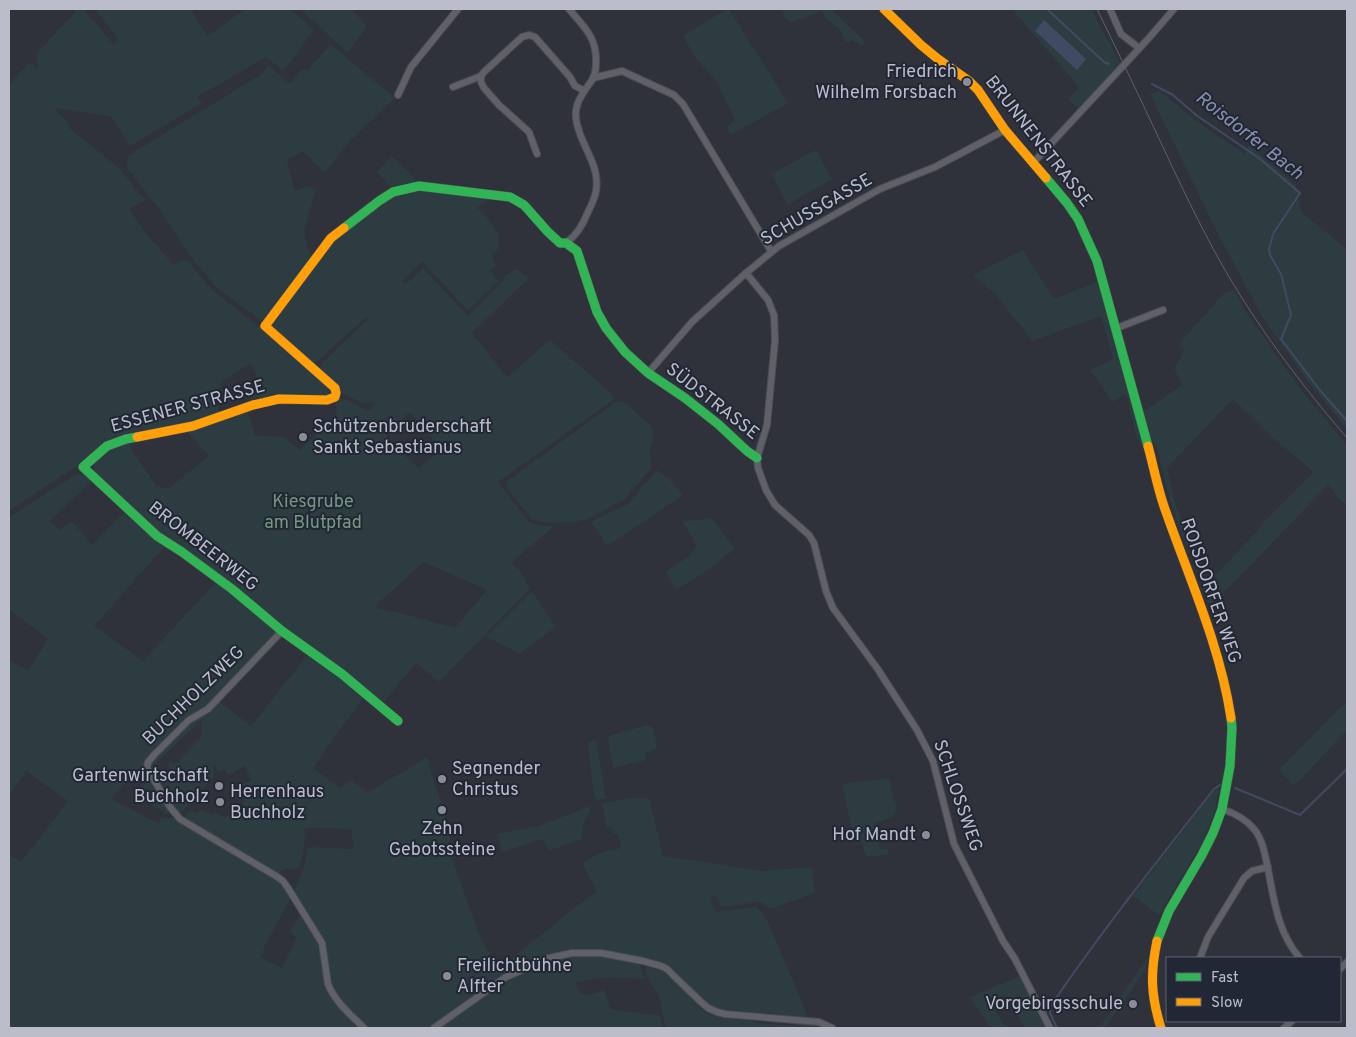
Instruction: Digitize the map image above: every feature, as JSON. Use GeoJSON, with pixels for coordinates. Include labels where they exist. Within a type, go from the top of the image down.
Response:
{"type":"FeatureCollection","features":[{"type":"Feature","properties":{"kind":"street"},"geometry":{"type":"LineString","coordinates":[[398,95],[411,67],[458,9]]}},
{"type":"Feature","properties":{"kind":"street"},"geometry":{"type":"LineString","coordinates":[[569,9],[593,38],[596,53],[596,67],[593,78],[583,90],[575,117],[579,132],[595,168],[597,180],[596,192],[586,218],[577,234],[566,243],[577,251]]}},
{"type":"Feature","properties":{"kind":"street","name":"BRUNNENSTRASSE"},"geometry":{"type":"LineString","coordinates":[[884,9],[932,54],[978,90],[1005,130],[1067,203],[1078,219],[1097,261],[1133,388]]}},
{"type":"Feature","properties":{"kind":"street"},"geometry":{"type":"LineString","coordinates":[[1110,9],[1121,34],[1140,48]]}},
{"type":"Feature","properties":{"kind":"street"},"geometry":{"type":"LineString","coordinates":[[1033,163],[1174,9]]}},
{"type":"Feature","properties":{"kind":"street"},"geometry":{"type":"LineString","coordinates":[[453,87],[481,76],[522,37],[529,35],[535,37],[576,86],[583,90]]}},
{"type":"Feature","properties":{"kind":"street"},"geometry":{"type":"LineString","coordinates":[[593,78],[622,71],[674,95],[683,104],[771,251]]}},
{"type":"Feature","properties":{"kind":"street"},"geometry":{"type":"LineString","coordinates":[[481,76],[484,88],[499,105],[529,132],[538,154]]}},
{"type":"Feature","properties":{"kind":"street","name":"SCHUSSGASSE"},"geometry":{"type":"LineString","coordinates":[[648,373],[692,322],[771,251],[880,189],[934,167],[1005,130]]}},
{"type":"Feature","properties":{"kind":"street","name":"ESSENER STRASSE"},"geometry":{"type":"LineString","coordinates":[[83,467],[107,446],[126,439],[193,426],[279,399],[328,400],[336,397],[335,388],[264,326],[331,238],[393,192],[404,188],[420,186],[510,198],[524,205],[560,243],[566,243]]}},
{"type":"Feature","properties":{"kind":"street"},"geometry":{"type":"LineString","coordinates":[[577,234],[577,251]]}},
{"type":"Feature","properties":{"kind":"street","name":"SÜDSTRASSE"},"geometry":{"type":"LineString","coordinates":[[577,251],[597,312],[625,352],[648,373],[698,408],[747,451],[758,458],[758,468],[774,505],[809,535],[814,543],[826,591],[835,610]]}},
{"type":"Feature","properties":{"kind":"street"},"geometry":{"type":"LineString","coordinates":[[746,273],[768,300],[774,315],[775,340],[769,408],[767,425],[758,458]]}},
{"type":"Feature","properties":{"kind":"street"},"geometry":{"type":"LineString","coordinates":[[1117,328],[1164,310]]}},
{"type":"Feature","properties":{"kind":"street","name":"ROISDORFER WEG"},"geometry":{"type":"LineString","coordinates":[[1133,388],[1161,499],[1205,615],[1225,687],[1232,728],[1230,766],[1222,809],[1208,844],[1169,911],[1157,941],[1152,986],[1161,1028]]}},
{"type":"Feature","properties":{"kind":"street","name":"BROMBEERWEG"},"geometry":{"type":"LineString","coordinates":[[83,467],[157,536],[232,589],[282,631],[342,674],[398,721]]}},
{"type":"Feature","properties":{"kind":"street","name":"SCHLOSSWEG"},"geometry":{"type":"LineString","coordinates":[[835,610],[877,668],[928,750],[933,761],[954,844],[1050,1028]]}},
{"type":"Feature","properties":{"kind":"street","name":"BUCHHOLZWEG"},"geometry":{"type":"LineString","coordinates":[[282,631],[208,709],[189,720],[154,755],[148,762],[147,768],[170,808],[180,819],[272,873],[285,883],[322,943],[328,984],[331,990],[338,1001],[364,1028]]}},
{"type":"Feature","properties":{"kind":"street"},"geometry":{"type":"LineString","coordinates":[[1222,809],[1245,820],[1255,830],[1262,844],[1282,930],[1290,946],[1299,957]]}},
{"type":"Feature","properties":{"kind":"street"},"geometry":{"type":"LineString","coordinates":[[1200,957],[1208,937],[1244,878],[1252,871],[1268,867]]}},
{"type":"Feature","properties":{"kind":"street"},"geometry":{"type":"LineString","coordinates":[[434,1028],[506,977],[549,958],[582,952],[621,956],[661,966],[668,970],[708,1008],[716,1012],[819,1022],[832,1028]]}},
{"type":"Feature","properties":{"kind":"green space","name":"Kiesgrube am Blutpfad"},"geometry":{"type":"Polygon","coordinates":[[[78,9],[84,9],[114,45],[118,39],[95,9],[190,9],[208,36],[245,9],[290,9],[314,30],[283,71],[266,57],[197,97],[202,103],[130,146],[111,116],[54,108],[70,125],[69,128],[118,167],[145,200],[129,209],[143,230],[173,264],[184,260],[188,261],[213,291],[266,332],[333,241],[392,188],[377,172],[392,156],[427,190],[487,199],[477,208],[498,232],[499,248],[491,256],[497,265],[490,270],[499,281],[468,311],[422,261],[402,281],[406,284],[423,268],[468,316],[501,283],[506,275],[517,269],[529,278],[472,333],[507,377],[550,340],[613,395],[613,400],[498,482],[529,522],[542,526],[554,526],[511,563],[520,571],[530,589],[439,682],[416,663],[383,703],[346,673],[364,696],[313,768],[339,788],[352,780],[367,793],[428,757],[445,815],[452,851],[451,856],[483,942],[505,978],[544,961],[567,955],[603,956],[631,960],[640,966],[644,979],[606,977],[574,983],[582,995],[597,993],[604,989],[610,1009],[660,1016],[662,1028],[9,1028],[9,855],[21,862],[68,801],[26,771],[9,795],[9,660],[28,671],[48,639],[9,609],[9,517],[77,474],[96,476],[95,461],[108,448],[128,442],[157,487],[169,488],[209,456],[186,430],[159,428],[127,433],[108,440],[85,461],[82,461],[9,511],[9,84],[29,63],[33,64],[38,70],[36,54],[78,9]],[[366,317],[310,368],[332,391],[328,396],[279,395],[252,400],[246,387],[259,380],[250,363],[221,382],[217,404],[224,421],[248,412],[255,435],[283,437],[300,450],[337,414],[335,402],[340,398],[350,401],[367,411],[372,409],[374,402],[362,403],[342,393],[320,371],[322,363],[368,319],[366,317]],[[410,412],[385,434],[419,468],[442,450],[410,412]],[[93,480],[50,521],[59,530],[72,521],[92,545],[127,509],[93,480]],[[166,545],[94,626],[143,661],[217,581],[247,604],[276,632],[211,702],[185,718],[149,755],[142,770],[139,773],[136,771],[111,799],[159,824],[161,818],[178,820],[280,881],[294,893],[303,871],[308,847],[354,849],[351,829],[305,828],[304,850],[299,866],[296,870],[286,868],[279,874],[191,823],[186,818],[189,812],[198,813],[200,809],[212,815],[214,812],[226,818],[230,812],[237,815],[246,797],[237,792],[240,785],[252,780],[245,766],[231,775],[227,774],[224,769],[218,772],[216,765],[213,766],[214,777],[182,812],[176,811],[156,777],[160,772],[163,775],[170,768],[168,764],[171,761],[175,764],[202,736],[201,721],[154,764],[157,769],[152,771],[151,765],[152,760],[188,723],[219,701],[251,726],[309,653],[343,670],[288,629],[166,545]],[[424,562],[377,604],[376,608],[455,628],[487,590],[424,562]],[[291,898],[265,945],[261,958],[282,968],[297,937],[289,931],[301,914],[291,898]]]}},
{"type":"Feature","properties":{"kind":"green space"},"geometry":{"type":"Polygon","coordinates":[[[300,9],[351,9],[367,26],[348,53],[300,9]]]}},
{"type":"Feature","properties":{"kind":"green space"},"geometry":{"type":"Polygon","coordinates":[[[729,9],[788,103],[730,135],[726,127],[735,120],[717,82],[695,57],[683,36],[729,9]]]}},
{"type":"Feature","properties":{"kind":"green space"},"geometry":{"type":"Polygon","coordinates":[[[780,9],[831,9],[865,42],[862,46],[852,40],[846,42],[839,28],[830,22],[821,11],[790,23],[780,9]]]}},
{"type":"Feature","properties":{"kind":"green space"},"geometry":{"type":"Polygon","coordinates":[[[1012,9],[1091,9],[1120,63],[1079,108],[1068,99],[1079,87],[1012,9]]]}},
{"type":"Feature","properties":{"kind":"green space"},"geometry":{"type":"Polygon","coordinates":[[[330,44],[395,98],[347,144],[324,173],[303,151],[287,160],[295,191],[309,186],[316,190],[304,230],[307,247],[313,257],[266,319],[261,320],[217,288],[194,261],[162,213],[126,166],[129,155],[262,74],[268,65],[290,84],[302,69],[308,71],[330,44]]]}},
{"type":"Feature","properties":{"kind":"green space"},"geometry":{"type":"Polygon","coordinates":[[[1160,91],[1200,124],[1245,154],[1249,145],[1296,185],[1301,212],[1347,249],[1347,429],[1309,383],[1264,320],[1216,230],[1150,94],[1160,91]]]}},
{"type":"Feature","properties":{"kind":"green space"},"geometry":{"type":"Polygon","coordinates":[[[816,150],[832,179],[787,205],[772,174],[816,150]]]}},
{"type":"Feature","properties":{"kind":"green space"},"geometry":{"type":"Polygon","coordinates":[[[1023,250],[1054,299],[1099,281],[1141,429],[1145,452],[1136,436],[1128,400],[1124,394],[1113,402],[1090,370],[1113,359],[1101,316],[1032,341],[998,297],[973,275],[1023,250]]]}},
{"type":"Feature","properties":{"kind":"green space"},"geometry":{"type":"Polygon","coordinates":[[[1234,290],[1246,312],[1301,390],[1347,445],[1347,507],[1328,485],[1210,607],[1202,586],[1211,580],[1261,525],[1314,472],[1274,439],[1233,399],[1167,468],[1193,560],[1170,500],[1157,448],[1150,436],[1144,411],[1182,385],[1174,368],[1185,350],[1179,344],[1225,292],[1234,290]]]}},
{"type":"Feature","properties":{"kind":"green space"},"geometry":{"type":"Polygon","coordinates":[[[617,401],[623,402],[650,425],[654,434],[649,454],[652,467],[625,499],[591,517],[579,521],[549,523],[532,520],[507,488],[506,482],[617,401]]]}},
{"type":"Feature","properties":{"kind":"green space"},"geometry":{"type":"Polygon","coordinates":[[[657,470],[670,480],[683,495],[607,546],[592,523],[594,520],[628,504],[657,470]]]}},
{"type":"Feature","properties":{"kind":"green space"},"geometry":{"type":"Polygon","coordinates":[[[712,519],[735,549],[676,590],[666,572],[689,556],[697,546],[682,521],[712,519]]]}},
{"type":"Feature","properties":{"kind":"green space"},"geometry":{"type":"Polygon","coordinates":[[[532,591],[556,627],[519,654],[486,637],[532,591]]]}},
{"type":"Feature","properties":{"kind":"green space"},"geometry":{"type":"Polygon","coordinates":[[[1347,701],[1347,730],[1294,786],[1279,770],[1347,701]]]}},
{"type":"Feature","properties":{"kind":"green space"},"geometry":{"type":"Polygon","coordinates":[[[648,725],[653,727],[657,747],[645,753],[646,760],[613,768],[608,736],[648,725]]]}},
{"type":"Feature","properties":{"kind":"green space"},"geometry":{"type":"Polygon","coordinates":[[[596,740],[606,798],[598,800],[594,797],[588,743],[596,740]]]}},
{"type":"Feature","properties":{"kind":"green space"},"geometry":{"type":"Polygon","coordinates":[[[144,775],[149,778],[170,812],[168,814],[163,814],[164,811],[131,796],[145,781],[141,777],[144,775]]]}},
{"type":"Feature","properties":{"kind":"green space"},"geometry":{"type":"Polygon","coordinates":[[[889,778],[897,811],[890,819],[873,823],[880,849],[887,847],[889,854],[866,857],[862,843],[855,844],[842,784],[889,778]]]}},
{"type":"Feature","properties":{"kind":"green space"},"geometry":{"type":"Polygon","coordinates":[[[1219,789],[1215,810],[1203,841],[1159,915],[1133,896],[1213,792],[1219,789]]]}},
{"type":"Feature","properties":{"kind":"green space"},"geometry":{"type":"Polygon","coordinates":[[[633,798],[649,798],[663,856],[763,871],[812,867],[815,893],[770,909],[761,902],[721,907],[716,896],[710,897],[715,912],[757,907],[766,917],[808,1017],[720,1009],[707,1004],[669,967],[643,958],[598,950],[568,950],[548,956],[506,974],[501,967],[597,891],[582,863],[602,852],[621,848],[619,835],[613,833],[610,826],[606,827],[602,803],[633,798]]]}},
{"type":"Feature","properties":{"kind":"green space"},"geometry":{"type":"Polygon","coordinates":[[[591,806],[582,828],[582,839],[548,851],[543,839],[502,852],[497,834],[538,826],[591,806]]]}},
{"type":"Feature","properties":{"kind":"green space"},"geometry":{"type":"Polygon","coordinates":[[[1148,957],[1145,970],[1141,976],[1105,1028],[1099,1028],[1148,957]]]}},
{"type":"Feature","properties":{"kind":"green space"},"geometry":{"type":"Polygon","coordinates":[[[647,965],[656,966],[672,977],[694,1002],[709,1014],[752,1019],[754,1023],[796,1026],[799,1022],[817,1024],[826,1028],[666,1028],[659,997],[646,973],[647,965]]]}},
{"type":"Feature","properties":{"kind":"green space"},"geometry":{"type":"Polygon","coordinates":[[[1020,976],[1047,1028],[1026,1028],[1004,995],[990,1003],[1006,1028],[990,1028],[970,997],[1020,976]]]}},
{"type":"Feature","properties":{"kind":"water"},"geometry":{"type":"Polygon","coordinates":[[[1044,20],[1086,59],[1077,70],[1035,31],[1044,20]]]}},
{"type":"Feature","properties":{"kind":"waterway","name":"Roisdorfer Bach"},"geometry":{"type":"LineString","coordinates":[[1047,9],[1104,62],[1109,64]]}},
{"type":"Feature","properties":{"kind":"waterway","name":"Roisdorfer Bach"},"geometry":{"type":"LineString","coordinates":[[1152,84],[1173,95],[1196,115],[1259,158],[1300,193],[1273,234],[1269,249],[1270,255],[1281,274],[1291,315],[1281,339],[1319,389],[1347,421]]}},
{"type":"Feature","properties":{"kind":"waterway"},"geometry":{"type":"LineString","coordinates":[[1235,788],[1300,815],[1347,769]]}},
{"type":"Feature","properties":{"kind":"waterway"},"geometry":{"type":"LineString","coordinates":[[1057,1028],[1050,1013],[1050,1007],[1130,896],[1214,789],[1220,785]]}},
{"type":"Feature","properties":{"kind":"tram line"},"geometry":{"type":"LineString","coordinates":[[1097,9],[1186,195],[1229,277],[1285,360],[1347,438]]}},
{"type":"Feature","properties":{"kind":"traffic: fast"},"geometry":{"type":"LineString","coordinates":[[1046,178],[1078,219],[1097,261],[1148,446]]}},
{"type":"Feature","properties":{"kind":"traffic: fast"},"geometry":{"type":"LineString","coordinates":[[344,228],[393,192],[419,186],[510,197],[524,205],[560,243],[566,243],[577,251],[597,312],[606,328],[625,352],[648,373],[685,398],[718,424],[757,458]]}},
{"type":"Feature","properties":{"kind":"traffic: fast"},"geometry":{"type":"LineString","coordinates":[[137,437],[107,446],[83,467],[157,536],[232,589],[282,631],[342,674],[398,721]]}},
{"type":"Feature","properties":{"kind":"traffic: fast"},"geometry":{"type":"LineString","coordinates":[[1157,941],[1169,911],[1213,833],[1222,809],[1230,766],[1231,718]]}},
{"type":"Feature","properties":{"kind":"traffic: slow"},"geometry":{"type":"LineString","coordinates":[[884,9],[921,45],[978,90],[1005,130],[1046,178]]}},
{"type":"Feature","properties":{"kind":"traffic: slow"},"geometry":{"type":"LineString","coordinates":[[137,437],[193,426],[253,405],[279,399],[327,400],[335,397],[335,388],[265,326],[331,238],[344,228]]}},
{"type":"Feature","properties":{"kind":"traffic: slow"},"geometry":{"type":"LineString","coordinates":[[1148,446],[1163,504],[1220,665],[1231,718]]}},
{"type":"Feature","properties":{"kind":"traffic: slow"},"geometry":{"type":"LineString","coordinates":[[1157,941],[1153,964],[1153,995],[1161,1028]]}},
{"type":"Feature","properties":{"kind":"place","name":"Friedrich Wilhelm Forsbach"},"geometry":{"type":"Point","coordinates":[967,82]}},
{"type":"Feature","properties":{"kind":"place","name":"Schützenbruderschaft Sankt Sebastianus"},"geometry":{"type":"Point","coordinates":[303,437]}},
{"type":"Feature","properties":{"kind":"place","name":"Segnender Christus"},"geometry":{"type":"Point","coordinates":[442,779]}},
{"type":"Feature","properties":{"kind":"place","name":"Gartenwirtschaft Buchholz"},"geometry":{"type":"Point","coordinates":[219,786]}},
{"type":"Feature","properties":{"kind":"place","name":"Herrenhaus Buchholz"},"geometry":{"type":"Point","coordinates":[220,802]}},
{"type":"Feature","properties":{"kind":"place","name":"Zehn Gebotssteine"},"geometry":{"type":"Point","coordinates":[442,810]}},
{"type":"Feature","properties":{"kind":"place","name":"Hof Mandt"},"geometry":{"type":"Point","coordinates":[926,835]}},
{"type":"Feature","properties":{"kind":"place","name":"Freilichtbühne Alfter"},"geometry":{"type":"Point","coordinates":[447,976]}},
{"type":"Feature","properties":{"kind":"place","name":"Vorgebirgsschule"},"geometry":{"type":"Point","coordinates":[1133,1004]}}]}
